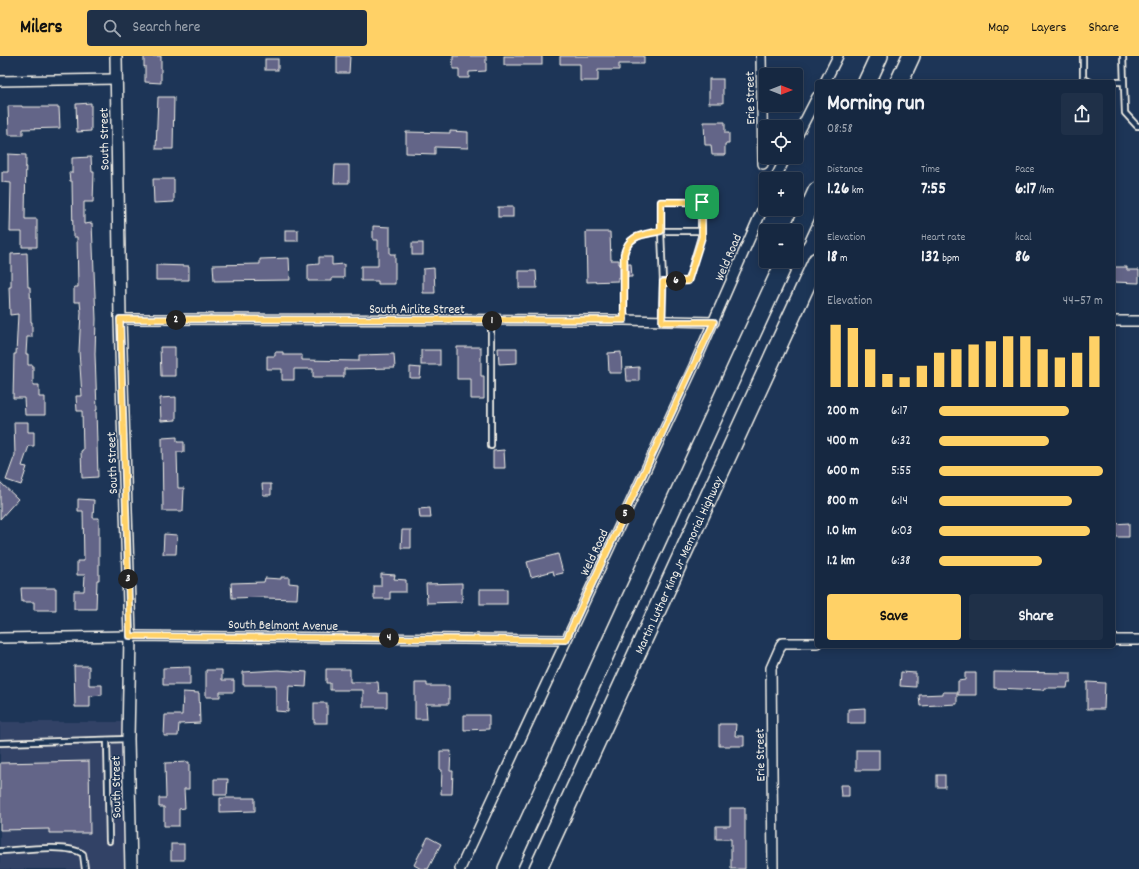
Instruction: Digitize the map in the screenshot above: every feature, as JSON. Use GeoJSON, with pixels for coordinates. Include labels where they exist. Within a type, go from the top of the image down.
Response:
{"type":"FeatureCollection","features":[{"type":"Feature","properties":{"kind":"highway"},"geometry":{"type":"LineString","coordinates":[[868,80],[879,56]]}},
{"type":"Feature","properties":{"kind":"highway"},"geometry":{"type":"LineString","coordinates":[[900,80],[911,56]]}},
{"type":"Feature","properties":{"kind":"highway"},"geometry":{"type":"LineString","coordinates":[[802,224],[815,195]]}},
{"type":"Feature","properties":{"kind":"highway","name":"Martin Luther King Jr Memorial Highway"},"geometry":{"type":"LineString","coordinates":[[538,869],[815,265]]}},
{"type":"Feature","properties":{"kind":"highway"},"geometry":{"type":"LineString","coordinates":[[507,869],[782,268]]}},
{"type":"Feature","properties":{"kind":"street","name":"South Street"},"geometry":{"type":"LineString","coordinates":[[116,56],[115,79],[120,319],[130,636],[128,739],[131,869]]}},
{"type":"Feature","properties":{"kind":"street","name":"Erie Street"},"geometry":{"type":"LineString","coordinates":[[761,56],[762,120]]}},
{"type":"Feature","properties":{"kind":"street"},"geometry":{"type":"LineString","coordinates":[[826,80],[838,56]]}},
{"type":"Feature","properties":{"kind":"street"},"geometry":{"type":"LineString","coordinates":[[0,81],[115,79]]}},
{"type":"Feature","properties":{"kind":"street"},"geometry":{"type":"LineString","coordinates":[[803,124],[815,101]]}},
{"type":"Feature","properties":{"kind":"street","name":"Weld Road"},"geometry":{"type":"LineString","coordinates":[[460,869],[714,322],[760,216]]}},
{"type":"Feature","properties":{"kind":"street","name":"South Airlite Street"},"geometry":{"type":"LineString","coordinates":[[120,319],[491,321],[624,320],[714,322]]}},
{"type":"Feature","properties":{"kind":"street"},"geometry":{"type":"LineString","coordinates":[[1115,321],[1139,321]]}},
{"type":"Feature","properties":{"kind":"street","name":"South Belmont Avenue"},"geometry":{"type":"LineString","coordinates":[[0,638],[130,636],[566,640]]}},
{"type":"Feature","properties":{"kind":"street"},"geometry":{"type":"LineString","coordinates":[[1115,640],[1139,640]]}},
{"type":"Feature","properties":{"kind":"street","name":"Erie Street"},"geometry":{"type":"LineString","coordinates":[[773,869],[771,668],[782,643],[815,643]]}},
{"type":"Feature","properties":{"kind":"lane"},"geometry":{"type":"LineString","coordinates":[[1083,56],[1083,78],[1086,80]]}},
{"type":"Feature","properties":{"kind":"lane"},"geometry":{"type":"LineString","coordinates":[[1123,56],[1125,113],[1137,126],[1139,126]]}},
{"type":"Feature","properties":{"kind":"lane"},"geometry":{"type":"LineString","coordinates":[[1115,82],[1123,82]]}},
{"type":"Feature","properties":{"kind":"lane"},"geometry":{"type":"LineString","coordinates":[[662,322],[663,282],[661,202],[702,202],[702,237],[688,281],[663,282]]}},
{"type":"Feature","properties":{"kind":"lane"},"geometry":{"type":"LineString","coordinates":[[624,320],[624,254],[626,246],[630,240],[636,237],[661,231],[702,231]]}},
{"type":"Feature","properties":{"kind":"lane"},"geometry":{"type":"LineString","coordinates":[[491,321],[491,446]]}},
{"type":"Feature","properties":{"kind":"lane"},"geometry":{"type":"LineString","coordinates":[[0,742],[128,739]]}},
{"type":"Feature","properties":{"kind":"lane"},"geometry":{"type":"LineString","coordinates":[[108,740],[108,841]]}},
{"type":"Feature","properties":{"kind":"lane"},"geometry":{"type":"LineString","coordinates":[[0,851],[59,848],[79,851],[83,854],[85,869]]}},
{"type":"Feature","properties":{"kind":"shaded area"},"geometry":{"type":"Polygon","coordinates":[[[0,722],[125,722],[128,869],[0,869],[0,722]]]}},
{"type":"Feature","properties":{"kind":"building"},"geometry":{"type":"Polygon","coordinates":[[[144,56],[161,56],[161,83],[145,82],[144,56]]]}},
{"type":"Feature","properties":{"kind":"building"},"geometry":{"type":"Polygon","coordinates":[[[337,56],[350,56],[349,73],[337,73],[337,56]]]}},
{"type":"Feature","properties":{"kind":"building"},"geometry":{"type":"Polygon","coordinates":[[[453,56],[486,56],[486,71],[469,72],[469,78],[459,78],[459,69],[453,69],[453,56]]]}},
{"type":"Feature","properties":{"kind":"building"},"geometry":{"type":"Polygon","coordinates":[[[504,56],[542,56],[542,65],[504,65],[504,56]]]}},
{"type":"Feature","properties":{"kind":"building"},"geometry":{"type":"Polygon","coordinates":[[[560,56],[644,56],[644,64],[619,64],[619,70],[598,70],[598,81],[580,81],[580,64],[560,64],[560,56]]]}},
{"type":"Feature","properties":{"kind":"building"},"geometry":{"type":"Polygon","coordinates":[[[265,59],[278,59],[278,70],[265,70],[265,59]]]}},
{"type":"Feature","properties":{"kind":"building"},"geometry":{"type":"Polygon","coordinates":[[[709,79],[723,79],[723,103],[709,103],[709,79]]]}},
{"type":"Feature","properties":{"kind":"building"},"geometry":{"type":"Polygon","coordinates":[[[158,97],[174,97],[173,149],[156,149],[158,97]]]}},
{"type":"Feature","properties":{"kind":"building"},"geometry":{"type":"Polygon","coordinates":[[[91,103],[91,131],[77,132],[76,104],[91,103]]]}},
{"type":"Feature","properties":{"kind":"building"},"geometry":{"type":"Polygon","coordinates":[[[8,106],[59,107],[60,128],[23,129],[23,135],[9,135],[8,106]]]}},
{"type":"Feature","properties":{"kind":"building"},"geometry":{"type":"Polygon","coordinates":[[[704,122],[725,122],[725,133],[729,133],[729,144],[725,144],[725,155],[712,155],[711,145],[705,145],[704,122]]]}},
{"type":"Feature","properties":{"kind":"building"},"geometry":{"type":"Polygon","coordinates":[[[450,131],[468,132],[468,148],[435,147],[435,154],[406,153],[406,132],[450,133],[450,131]]]}},
{"type":"Feature","properties":{"kind":"building"},"geometry":{"type":"Polygon","coordinates":[[[8,154],[26,155],[25,219],[37,219],[37,247],[22,247],[22,232],[10,232],[11,183],[2,182],[2,172],[8,172],[8,154]]]}},
{"type":"Feature","properties":{"kind":"building"},"geometry":{"type":"Polygon","coordinates":[[[91,157],[92,172],[94,172],[93,202],[84,202],[84,224],[92,223],[96,319],[95,354],[98,477],[82,478],[82,411],[77,411],[76,396],[82,396],[79,351],[81,312],[80,302],[74,302],[74,287],[78,287],[77,237],[73,237],[72,181],[70,181],[69,173],[72,173],[72,158],[91,157]]]}},
{"type":"Feature","properties":{"kind":"building"},"geometry":{"type":"Polygon","coordinates":[[[335,165],[349,165],[349,183],[334,183],[335,165]]]}},
{"type":"Feature","properties":{"kind":"building"},"geometry":{"type":"Polygon","coordinates":[[[153,179],[174,179],[174,202],[154,203],[153,179]]]}},
{"type":"Feature","properties":{"kind":"building"},"geometry":{"type":"Polygon","coordinates":[[[498,207],[513,207],[513,217],[498,217],[498,207]]]}},
{"type":"Feature","properties":{"kind":"building"},"geometry":{"type":"Polygon","coordinates":[[[373,226],[390,227],[390,254],[395,254],[395,284],[378,284],[378,281],[361,281],[361,266],[378,266],[378,240],[373,240],[373,226]]]}},
{"type":"Feature","properties":{"kind":"building"},"geometry":{"type":"Polygon","coordinates":[[[285,230],[298,230],[298,241],[285,241],[285,230]]]}},
{"type":"Feature","properties":{"kind":"building"},"geometry":{"type":"Polygon","coordinates":[[[586,232],[610,232],[611,260],[619,260],[620,264],[620,277],[618,277],[618,281],[587,282],[586,232]]]}},
{"type":"Feature","properties":{"kind":"building"},"geometry":{"type":"Polygon","coordinates":[[[412,243],[423,243],[423,255],[412,255],[412,243]]]}},
{"type":"Feature","properties":{"kind":"building"},"geometry":{"type":"Polygon","coordinates":[[[27,253],[32,337],[27,337],[26,354],[28,354],[28,365],[33,365],[33,385],[39,385],[39,397],[45,397],[45,415],[25,415],[24,398],[13,398],[14,354],[16,354],[18,314],[10,315],[9,287],[11,287],[11,254],[27,253]]]}},
{"type":"Feature","properties":{"kind":"building"},"geometry":{"type":"Polygon","coordinates":[[[319,257],[332,257],[332,265],[344,264],[344,278],[332,278],[332,281],[308,281],[308,265],[319,264],[319,257]]]}},
{"type":"Feature","properties":{"kind":"building"},"geometry":{"type":"Polygon","coordinates":[[[289,258],[290,280],[214,281],[213,265],[260,264],[260,259],[289,258]]]}},
{"type":"Feature","properties":{"kind":"building"},"geometry":{"type":"Polygon","coordinates":[[[628,264],[631,264],[632,277],[628,277],[628,264]]]}},
{"type":"Feature","properties":{"kind":"building"},"geometry":{"type":"Polygon","coordinates":[[[156,265],[189,266],[189,280],[156,280],[156,265]]]}},
{"type":"Feature","properties":{"kind":"building"},"geometry":{"type":"Polygon","coordinates":[[[1115,267],[1127,267],[1127,270],[1139,270],[1139,283],[1115,282],[1115,267]]]}},
{"type":"Feature","properties":{"kind":"building"},"geometry":{"type":"Polygon","coordinates":[[[434,268],[435,293],[423,293],[423,269],[434,268]]]}},
{"type":"Feature","properties":{"kind":"building"},"geometry":{"type":"Polygon","coordinates":[[[519,271],[536,271],[537,288],[519,288],[519,271]]]}},
{"type":"Feature","properties":{"kind":"building"},"geometry":{"type":"Polygon","coordinates":[[[160,347],[175,347],[175,376],[161,376],[160,347]]]}},
{"type":"Feature","properties":{"kind":"building"},"geometry":{"type":"Polygon","coordinates":[[[457,347],[481,347],[481,376],[484,376],[484,399],[471,399],[471,379],[457,379],[457,347]]]}},
{"type":"Feature","properties":{"kind":"building"},"geometry":{"type":"Polygon","coordinates":[[[498,348],[517,348],[517,363],[499,364],[498,348]]]}},
{"type":"Feature","properties":{"kind":"building"},"geometry":{"type":"Polygon","coordinates":[[[421,350],[440,350],[440,365],[421,365],[421,350]]]}},
{"type":"Feature","properties":{"kind":"building"},"geometry":{"type":"Polygon","coordinates":[[[275,352],[283,352],[283,355],[302,355],[302,360],[359,361],[359,355],[394,354],[395,368],[344,369],[344,377],[313,377],[313,369],[294,369],[294,380],[282,380],[282,369],[267,369],[267,356],[275,356],[275,352]]]}},
{"type":"Feature","properties":{"kind":"building"},"geometry":{"type":"Polygon","coordinates":[[[621,352],[622,373],[609,373],[608,353],[621,352]]]}},
{"type":"Feature","properties":{"kind":"building"},"geometry":{"type":"Polygon","coordinates":[[[410,367],[421,368],[420,378],[410,378],[410,367]]]}},
{"type":"Feature","properties":{"kind":"building"},"geometry":{"type":"Polygon","coordinates":[[[639,367],[639,381],[627,381],[626,368],[639,367]]]}},
{"type":"Feature","properties":{"kind":"building"},"geometry":{"type":"Polygon","coordinates":[[[176,397],[176,420],[161,421],[160,398],[176,397]]]}},
{"type":"Feature","properties":{"kind":"building"},"geometry":{"type":"Polygon","coordinates":[[[14,422],[28,422],[28,432],[34,432],[34,446],[29,446],[22,466],[27,467],[21,485],[6,480],[15,455],[14,422]]]}},
{"type":"Feature","properties":{"kind":"building"},"geometry":{"type":"Polygon","coordinates":[[[177,437],[177,442],[184,442],[184,452],[177,452],[178,488],[184,488],[183,511],[163,511],[162,438],[177,437]]]}},
{"type":"Feature","properties":{"kind":"building"},"geometry":{"type":"Polygon","coordinates":[[[504,450],[505,468],[493,468],[493,451],[504,450]]]}},
{"type":"Feature","properties":{"kind":"building"},"geometry":{"type":"Polygon","coordinates":[[[0,482],[18,499],[0,519],[0,482]]]}},
{"type":"Feature","properties":{"kind":"building"},"geometry":{"type":"Polygon","coordinates":[[[262,484],[271,484],[271,495],[263,495],[262,484]]]}},
{"type":"Feature","properties":{"kind":"building"},"geometry":{"type":"Polygon","coordinates":[[[78,499],[94,500],[93,518],[99,518],[99,580],[97,580],[96,609],[74,609],[74,591],[84,591],[85,575],[77,575],[77,561],[84,561],[83,511],[78,511],[78,499]]]}},
{"type":"Feature","properties":{"kind":"building"},"geometry":{"type":"Polygon","coordinates":[[[430,508],[431,518],[420,518],[419,509],[430,508]]]}},
{"type":"Feature","properties":{"kind":"building"},"geometry":{"type":"Polygon","coordinates":[[[1129,523],[1129,537],[1116,537],[1115,524],[1129,523]]]}},
{"type":"Feature","properties":{"kind":"building"},"geometry":{"type":"Polygon","coordinates":[[[402,530],[411,530],[411,548],[401,548],[402,530]]]}},
{"type":"Feature","properties":{"kind":"building"},"geometry":{"type":"Polygon","coordinates":[[[164,534],[177,535],[176,554],[163,554],[164,534]]]}},
{"type":"Feature","properties":{"kind":"building"},"geometry":{"type":"Polygon","coordinates":[[[558,554],[563,573],[554,575],[553,571],[531,577],[527,562],[558,554]]]}},
{"type":"Feature","properties":{"kind":"building"},"geometry":{"type":"Polygon","coordinates":[[[381,574],[395,575],[394,579],[406,580],[406,592],[390,592],[390,599],[374,599],[374,586],[381,586],[381,574]]]}},
{"type":"Feature","properties":{"kind":"building"},"geometry":{"type":"Polygon","coordinates":[[[281,577],[289,577],[289,583],[298,584],[297,599],[264,597],[232,598],[231,583],[264,582],[265,578],[281,579],[281,577]]]}},
{"type":"Feature","properties":{"kind":"building"},"geometry":{"type":"Polygon","coordinates":[[[462,583],[462,602],[427,603],[426,584],[462,583]]]}},
{"type":"Feature","properties":{"kind":"building"},"geometry":{"type":"Polygon","coordinates":[[[21,588],[56,588],[56,610],[34,610],[34,602],[22,602],[21,588]]]}},
{"type":"Feature","properties":{"kind":"building"},"geometry":{"type":"Polygon","coordinates":[[[480,589],[507,589],[507,604],[480,604],[480,589]]]}},
{"type":"Feature","properties":{"kind":"building"},"geometry":{"type":"Polygon","coordinates":[[[74,666],[89,666],[89,685],[102,685],[102,695],[90,696],[90,707],[75,707],[74,666]]]}},
{"type":"Feature","properties":{"kind":"building"},"geometry":{"type":"Polygon","coordinates":[[[190,667],[190,685],[163,685],[163,668],[190,667]]]}},
{"type":"Feature","properties":{"kind":"building"},"geometry":{"type":"Polygon","coordinates":[[[326,669],[350,669],[350,682],[378,682],[379,693],[387,693],[387,707],[363,707],[363,690],[330,690],[330,683],[326,683],[326,669]]]}},
{"type":"Feature","properties":{"kind":"building"},"geometry":{"type":"Polygon","coordinates":[[[206,670],[222,670],[222,680],[234,680],[234,692],[220,692],[220,697],[206,697],[206,670]]]}},
{"type":"Feature","properties":{"kind":"building"},"geometry":{"type":"Polygon","coordinates":[[[278,670],[307,672],[306,687],[289,686],[288,712],[276,711],[276,685],[243,685],[243,672],[278,670]]]}},
{"type":"Feature","properties":{"kind":"building"},"geometry":{"type":"Polygon","coordinates":[[[901,672],[916,673],[916,687],[900,686],[901,672]]]}},
{"type":"Feature","properties":{"kind":"building"},"geometry":{"type":"Polygon","coordinates":[[[994,672],[1071,673],[1071,682],[1068,682],[1067,688],[1044,688],[1044,690],[994,688],[994,672]]]}},
{"type":"Feature","properties":{"kind":"building"},"geometry":{"type":"Polygon","coordinates":[[[965,673],[976,673],[976,695],[958,695],[958,681],[965,680],[965,673]]]}},
{"type":"Feature","properties":{"kind":"building"},"geometry":{"type":"Polygon","coordinates":[[[1087,682],[1105,683],[1104,709],[1087,709],[1087,682]]]}},
{"type":"Feature","properties":{"kind":"building"},"geometry":{"type":"Polygon","coordinates":[[[415,683],[427,683],[427,686],[449,686],[449,704],[426,704],[427,719],[415,719],[415,683]]]}},
{"type":"Feature","properties":{"kind":"building"},"geometry":{"type":"Polygon","coordinates":[[[183,692],[199,693],[200,723],[179,724],[178,736],[164,736],[165,715],[182,715],[183,692]]]}},
{"type":"Feature","properties":{"kind":"building"},"geometry":{"type":"Polygon","coordinates":[[[943,692],[957,692],[957,704],[920,706],[919,695],[943,694],[943,692]]]}},
{"type":"Feature","properties":{"kind":"building"},"geometry":{"type":"Polygon","coordinates":[[[314,703],[327,703],[327,723],[314,723],[314,703]]]}},
{"type":"Feature","properties":{"kind":"building"},"geometry":{"type":"Polygon","coordinates":[[[865,708],[865,723],[848,723],[848,709],[865,708]]]}},
{"type":"Feature","properties":{"kind":"building"},"geometry":{"type":"Polygon","coordinates":[[[464,715],[489,715],[489,729],[464,730],[464,715]]]}},
{"type":"Feature","properties":{"kind":"building"},"geometry":{"type":"Polygon","coordinates":[[[719,724],[736,724],[735,736],[744,736],[744,746],[719,746],[719,724]]]}},
{"type":"Feature","properties":{"kind":"building"},"geometry":{"type":"Polygon","coordinates":[[[856,750],[879,750],[879,770],[856,770],[856,750]]]}},
{"type":"Feature","properties":{"kind":"building"},"geometry":{"type":"Polygon","coordinates":[[[440,751],[451,751],[450,771],[453,771],[452,794],[441,794],[442,770],[440,770],[440,751]]]}},
{"type":"Feature","properties":{"kind":"building"},"geometry":{"type":"Polygon","coordinates":[[[89,761],[90,833],[49,833],[49,829],[0,830],[0,763],[89,761]]]}},
{"type":"Feature","properties":{"kind":"building"},"geometry":{"type":"Polygon","coordinates":[[[189,762],[189,789],[184,789],[185,808],[179,809],[179,826],[164,826],[164,807],[159,807],[159,798],[166,798],[165,763],[189,762]]]}},
{"type":"Feature","properties":{"kind":"building"},"geometry":{"type":"Polygon","coordinates":[[[937,775],[945,775],[945,787],[937,787],[937,775]]]}},
{"type":"Feature","properties":{"kind":"building"},"geometry":{"type":"Polygon","coordinates":[[[214,779],[228,779],[227,795],[214,795],[214,779]]]}},
{"type":"Feature","properties":{"kind":"building"},"geometry":{"type":"Polygon","coordinates":[[[840,785],[849,785],[849,796],[841,796],[840,785]]]}},
{"type":"Feature","properties":{"kind":"building"},"geometry":{"type":"Polygon","coordinates":[[[220,798],[255,798],[255,811],[220,812],[220,798]]]}},
{"type":"Feature","properties":{"kind":"building"},"geometry":{"type":"Polygon","coordinates":[[[730,808],[745,808],[745,869],[731,869],[731,839],[716,839],[716,826],[730,826],[730,808]]]}},
{"type":"Feature","properties":{"kind":"building"},"geometry":{"type":"Polygon","coordinates":[[[428,837],[441,844],[428,869],[421,869],[414,865],[428,837]]]}},
{"type":"Feature","properties":{"kind":"building"},"geometry":{"type":"Polygon","coordinates":[[[171,844],[184,844],[184,860],[171,860],[171,844]]]}},
{"type":"Feature","properties":{"kind":"route"},"geometry":{"type":"LineString","coordinates":[[661,202],[702,202],[702,237],[688,281],[663,282],[662,322],[714,322],[566,640],[130,636],[120,319],[491,321],[624,320],[624,254],[626,246],[630,240],[636,237],[661,231],[661,202]]}}]}
